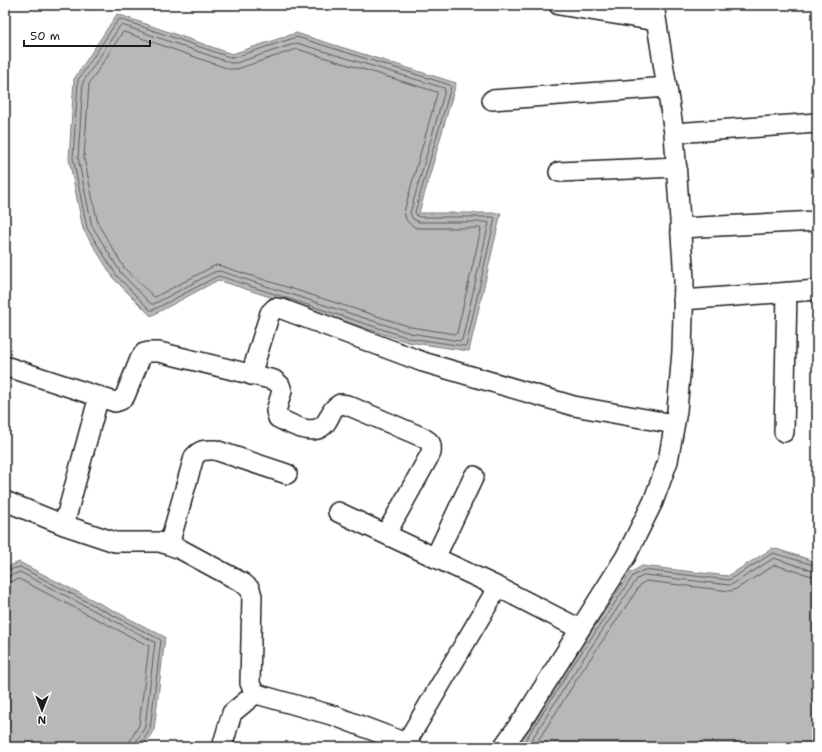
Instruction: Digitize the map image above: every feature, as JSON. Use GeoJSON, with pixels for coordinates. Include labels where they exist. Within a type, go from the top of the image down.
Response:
{"type":"FeatureCollection","features":[{"type":"Feature","properties":{"kind":"street"},"geometry":{"type":"LineString","coordinates":[[503,747],[526,715],[626,556],[653,502],[668,461],[677,411],[682,351],[684,279],[677,167],[674,133],[655,13],[559,5]]}},
{"type":"Feature","properties":{"kind":"street"},"geometry":{"type":"LineString","coordinates":[[492,100],[667,87]]}},
{"type":"Feature","properties":{"kind":"street"},"geometry":{"type":"LineString","coordinates":[[674,133],[817,123]]}},
{"type":"Feature","properties":{"kind":"street"},"geometry":{"type":"LineString","coordinates":[[559,172],[677,167]]}},
{"type":"Feature","properties":{"kind":"street"},"geometry":{"type":"LineString","coordinates":[[680,228],[817,221]]}},
{"type":"Feature","properties":{"kind":"street"},"geometry":{"type":"LineString","coordinates":[[684,300],[817,290]]}},
{"type":"Feature","properties":{"kind":"street"},"geometry":{"type":"LineString","coordinates":[[784,432],[787,292]]}},
{"type":"Feature","properties":{"kind":"street"},"geometry":{"type":"LineString","coordinates":[[251,376],[270,313],[275,308],[282,309],[423,362],[574,406],[674,424]]}},
{"type":"Feature","properties":{"kind":"street"},"geometry":{"type":"LineString","coordinates":[[5,366],[115,402],[121,400],[125,396],[140,359],[144,353],[159,352],[251,376],[274,380],[280,385],[282,391],[276,411],[278,418],[308,430],[315,430],[322,427],[334,408],[340,404],[346,405],[429,440],[432,445],[431,453],[386,534]]}},
{"type":"Feature","properties":{"kind":"street"},"geometry":{"type":"LineString","coordinates":[[64,525],[99,396]]}},
{"type":"Feature","properties":{"kind":"street"},"geometry":{"type":"LineString","coordinates":[[168,545],[194,457],[200,451],[215,450],[287,474]]}},
{"type":"Feature","properties":{"kind":"street"},"geometry":{"type":"LineString","coordinates":[[435,558],[474,476]]}},
{"type":"Feature","properties":{"kind":"street"},"geometry":{"type":"LineString","coordinates":[[5,501],[64,525],[115,542],[159,542],[180,549],[243,583],[250,589],[252,596],[250,683],[252,690],[260,695],[335,716],[409,745],[498,587]]}},
{"type":"Feature","properties":{"kind":"street"},"geometry":{"type":"LineString","coordinates":[[338,512],[498,587],[580,629]]}},
{"type":"Feature","properties":{"kind":"street"},"geometry":{"type":"LineString","coordinates":[[222,747],[232,713],[256,693]]}},
{"type":"Feature","properties":{"kind":"water"},"geometry":{"type":"Polygon","coordinates":[[[117,14],[232,54],[296,33],[456,83],[419,213],[501,213],[469,351],[408,342],[218,280],[151,316],[114,279],[83,229],[69,159],[74,79],[117,14]]]}},
{"type":"Feature","properties":{"kind":"water"},"geometry":{"type":"Polygon","coordinates":[[[773,548],[817,562],[817,747],[516,747],[630,573],[642,566],[728,576],[773,548]]]}},
{"type":"Feature","properties":{"kind":"water"},"geometry":{"type":"Polygon","coordinates":[[[19,562],[165,637],[154,730],[143,747],[5,747],[5,568],[19,562]]]}}]}
